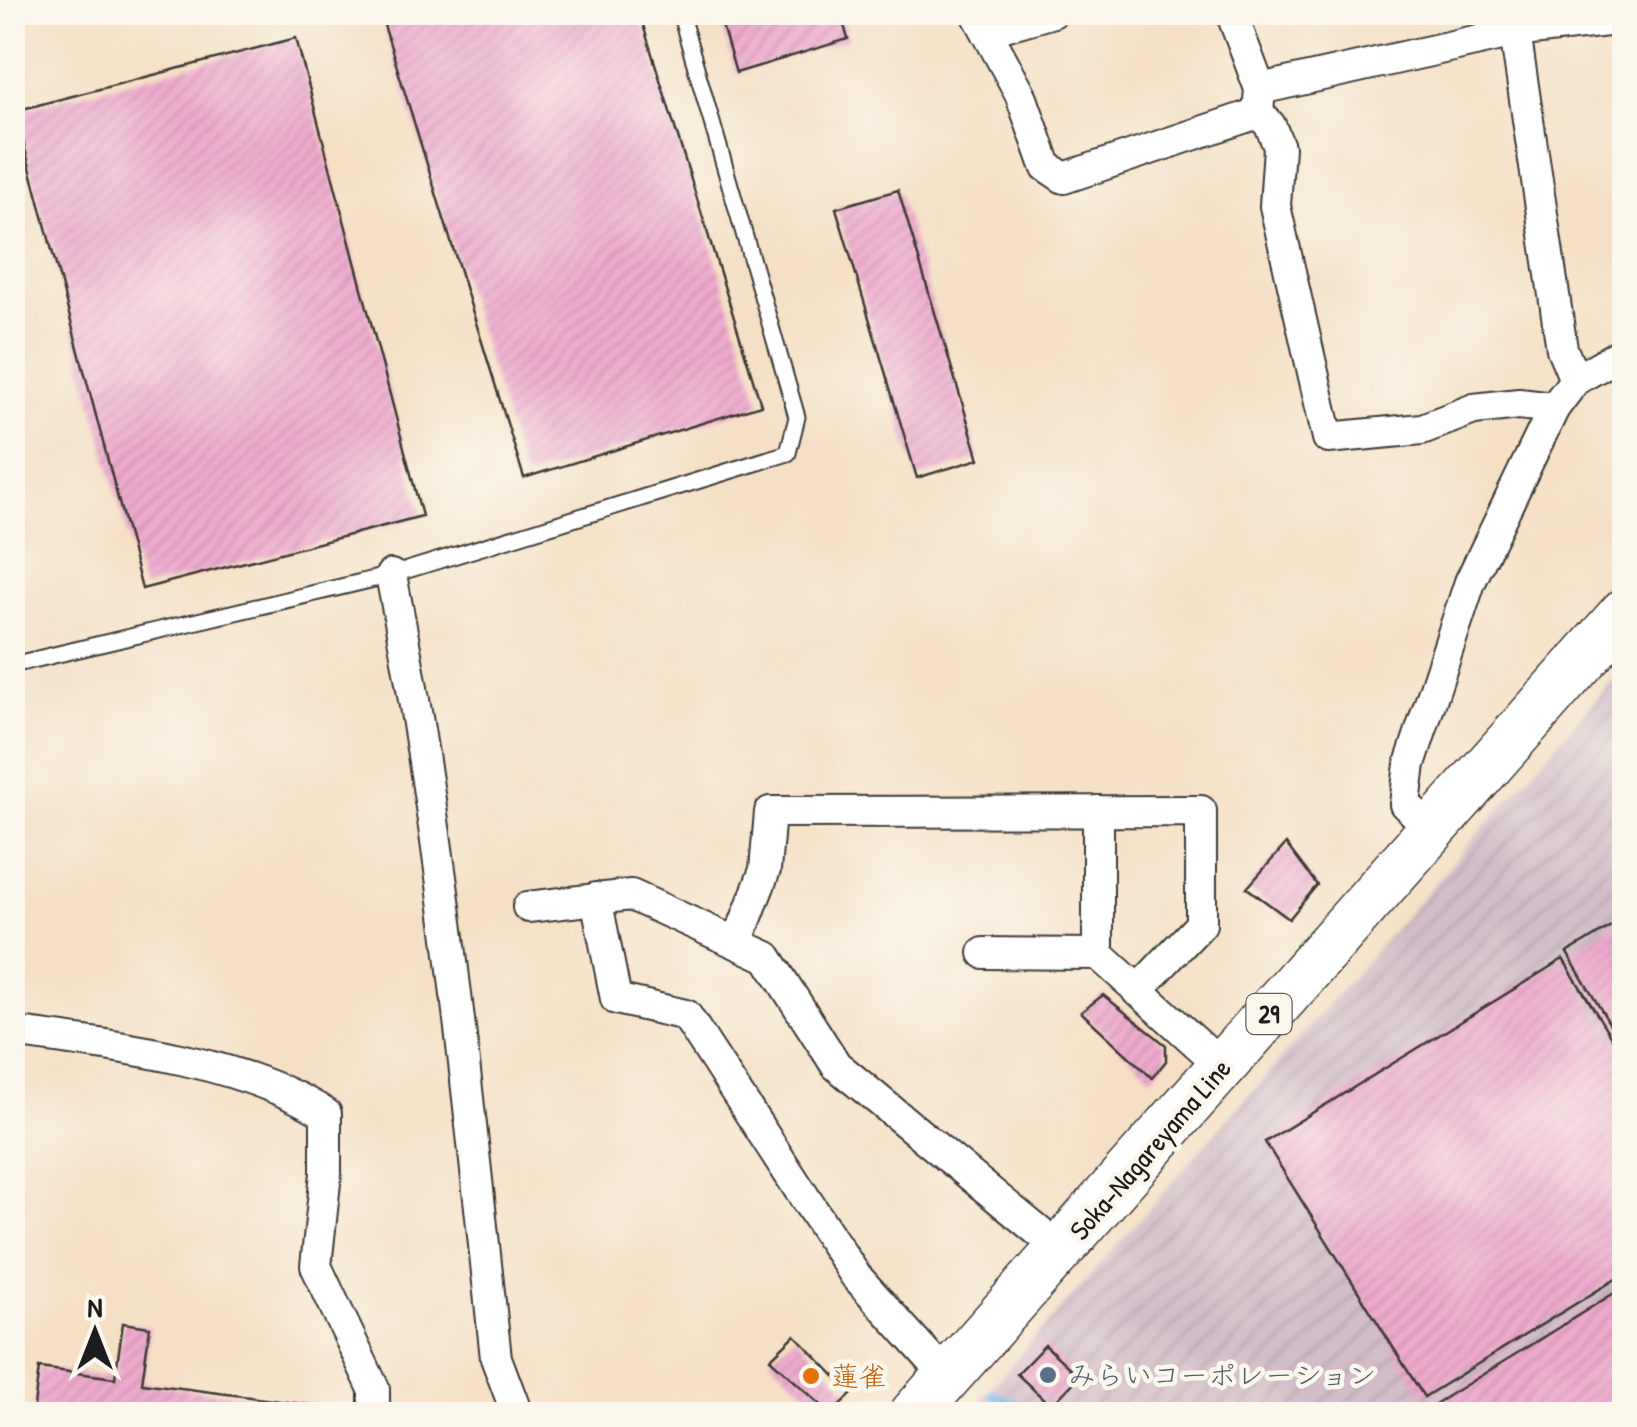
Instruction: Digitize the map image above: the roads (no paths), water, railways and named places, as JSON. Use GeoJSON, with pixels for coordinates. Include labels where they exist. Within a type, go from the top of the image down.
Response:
{"type":"FeatureCollection","features":[{"type":"Feature","properties":{"kind":"main road","name":"Soka-Nagareyama Line"},"geometry":{"type":"LineString","coordinates":[[937,1401],[1061,1250],[1624,613]]}},
{"type":"Feature","properties":{"kind":"street"},"geometry":{"type":"LineString","coordinates":[[1053,12],[982,22],[1020,94],[1046,166],[1064,178],[1259,101],[1514,32],[1624,18]]}},
{"type":"Feature","properties":{"kind":"street"},"geometry":{"type":"LineString","coordinates":[[1231,12],[1259,101],[1280,147],[1275,206],[1328,438],[1422,429],[1474,409],[1520,404],[1554,408]]}},
{"type":"Feature","properties":{"kind":"street"},"geometry":{"type":"LineString","coordinates":[[1514,32],[1562,349],[1575,380]]}},
{"type":"Feature","properties":{"kind":"street"},"geometry":{"type":"LineString","coordinates":[[1433,830],[1405,804],[1410,764],[1470,582],[1554,408],[1575,380],[1624,352]]}},
{"type":"Feature","properties":{"kind":"street"},"geometry":{"type":"LineString","coordinates":[[391,575],[425,742],[447,905],[496,1358],[516,1414]]}},
{"type":"Feature","properties":{"kind":"street"},"geometry":{"type":"LineString","coordinates":[[1098,811],[1098,954]]}},
{"type":"Feature","properties":{"kind":"street"},"geometry":{"type":"LineString","coordinates":[[736,943],[766,870],[770,812],[1201,811],[1202,924],[1137,991]]}},
{"type":"Feature","properties":{"kind":"street"},"geometry":{"type":"LineString","coordinates":[[528,907],[631,895],[767,957],[836,1065],[1061,1250]]}},
{"type":"Feature","properties":{"kind":"street"},"geometry":{"type":"LineString","coordinates":[[596,898],[616,999],[686,1015],[937,1401]]}},
{"type":"Feature","properties":{"kind":"street"},"geometry":{"type":"LineString","coordinates":[[984,953],[1098,954],[1222,1066]]}},
{"type":"Feature","properties":{"kind":"street"},"geometry":{"type":"LineString","coordinates":[[12,1032],[170,1056],[286,1094],[326,1114],[326,1173],[316,1266],[374,1390],[374,1414]]}},
{"type":"Feature","properties":{"kind":"lane"},"geometry":{"type":"LineString","coordinates":[[12,664],[391,575],[788,453],[797,417],[680,12]]}},
{"type":"Feature","properties":{"kind":"waterway"},"geometry":{"type":"LineString","coordinates":[[992,1394],[1037,1414]]}},
{"type":"Feature","properties":{"kind":"place","name":"みらいコーポレーション"},"geometry":{"type":"Point","coordinates":[1048,1375]}},
{"type":"Feature","properties":{"kind":"place","name":"蓮雀"},"geometry":{"type":"Point","coordinates":[811,1376]}}]}
